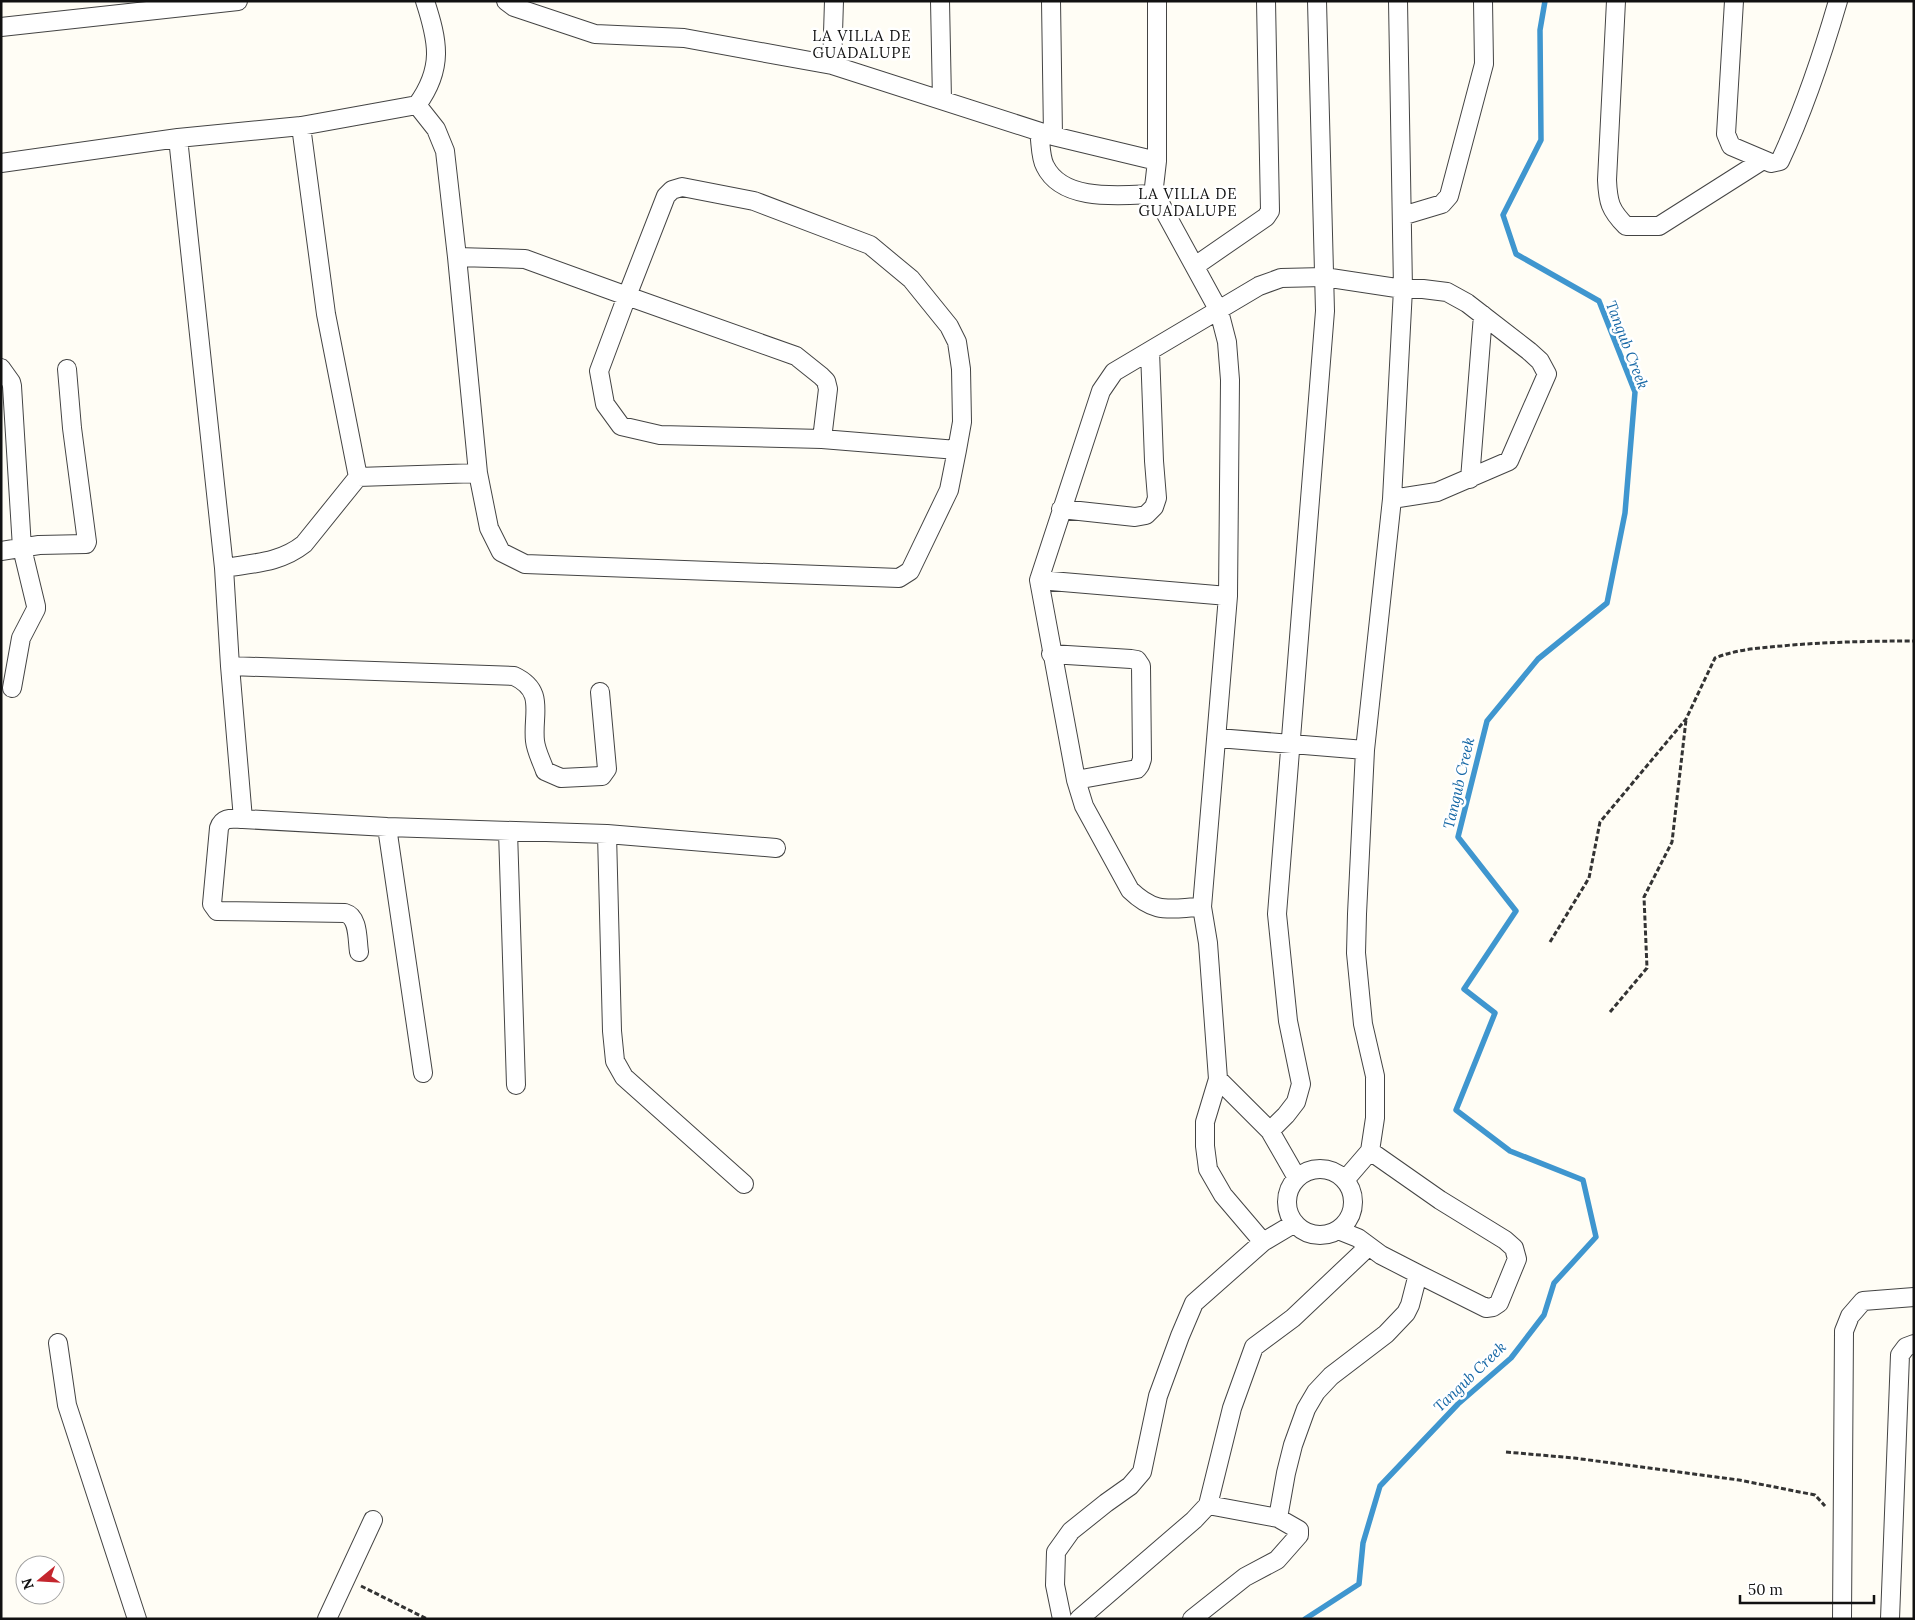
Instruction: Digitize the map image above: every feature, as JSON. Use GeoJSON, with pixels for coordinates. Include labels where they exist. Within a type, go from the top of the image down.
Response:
{"type":"FeatureCollection","features":[{"type":"Feature","properties":{"kind":"street"},"geometry":{"type":"LineString","coordinates":[[1,27],[238,1]]}},
{"type":"Feature","properties":{"kind":"street"},"geometry":{"type":"LineString","coordinates":[[1,163],[178,138],[301,126],[417,105],[428,90],[434,72],[437,48],[425,1]]}},
{"type":"Feature","properties":{"kind":"street"},"geometry":{"type":"LineString","coordinates":[[506,1],[514,7],[595,34],[684,38],[832,65],[1046,134],[1157,161]]}},
{"type":"Feature","properties":{"kind":"street"},"geometry":{"type":"LineString","coordinates":[[832,65],[834,1]]}},
{"type":"Feature","properties":{"kind":"street"},"geometry":{"type":"LineString","coordinates":[[940,1],[942,100]]}},
{"type":"Feature","properties":{"kind":"street"},"geometry":{"type":"LineString","coordinates":[[1052,1],[1044,164],[1051,177],[1073,190],[1105,196],[1155,194]]}},
{"type":"Feature","properties":{"kind":"street"},"geometry":{"type":"LineString","coordinates":[[1157,1],[1157,161],[1155,194],[1219,311],[1227,342],[1230,380],[1228,596],[1218,738],[1202,907],[1208,943],[1218,1079],[1205,1122],[1205,1146],[1208,1169],[1223,1195],[1263,1242]]}},
{"type":"Feature","properties":{"kind":"street"},"geometry":{"type":"LineString","coordinates":[[1194,266],[1266,217],[1270,211],[1266,1]]}},
{"type":"Feature","properties":{"kind":"street"},"geometry":{"type":"LineString","coordinates":[[1270,1132],[1296,1102],[1300,1084],[1288,1021],[1277,914],[1325,311],[1317,1]]}},
{"type":"Feature","properties":{"kind":"street"},"geometry":{"type":"LineString","coordinates":[[1345,1180],[1370,1151],[1375,1118],[1375,1076],[1364,1024],[1356,954],[1365,750],[1392,499],[1403,289],[1398,1]]}},
{"type":"Feature","properties":{"kind":"street"},"geometry":{"type":"LineString","coordinates":[[1402,216],[1442,204],[1449,196],[1484,64],[1482,1]]}},
{"type":"Feature","properties":{"kind":"street"},"geometry":{"type":"LineString","coordinates":[[1616,1],[1607,180],[1608,200],[1614,214],[1626,226],[1659,226],[1763,160]]}},
{"type":"Feature","properties":{"kind":"street"},"geometry":{"type":"LineString","coordinates":[[1734,1],[1726,134],[1731,146],[1771,163],[1780,161],[1796,126],[1825,46],[1838,1]]}},
{"type":"Feature","properties":{"kind":"street"},"geometry":{"type":"LineString","coordinates":[[417,105],[436,129],[444,151],[458,256],[478,473],[489,528],[501,552],[524,564],[899,578],[910,571],[949,490],[957,450],[962,422],[961,369],[957,342],[949,326],[911,279],[870,245],[754,201],[682,187],[672,190],[666,196],[599,370],[605,404],[621,426],[660,435],[822,438],[957,450]]}},
{"type":"Feature","properties":{"kind":"street"},"geometry":{"type":"LineString","coordinates":[[224,568],[282,558],[294,552],[304,544],[358,477],[326,314],[301,126]]}},
{"type":"Feature","properties":{"kind":"street"},"geometry":{"type":"LineString","coordinates":[[178,138],[224,568],[230,666],[244,819]]}},
{"type":"Feature","properties":{"kind":"street"},"geometry":{"type":"LineString","coordinates":[[458,256],[525,259],[796,356],[826,381],[828,389],[822,438]]}},
{"type":"Feature","properties":{"kind":"street"},"geometry":{"type":"LineString","coordinates":[[1202,907],[1156,908],[1142,901],[1130,890],[1084,806],[1076,780],[1051,654],[1039,580],[1101,391],[1114,372],[1259,286],[1280,278],[1324,277],[1403,289],[1447,292],[1467,303],[1540,361],[1547,374],[1509,461],[1437,492],[1392,499]]}},
{"type":"Feature","properties":{"kind":"street"},"geometry":{"type":"LineString","coordinates":[[1470,479],[1483,315]]}},
{"type":"Feature","properties":{"kind":"street"},"geometry":{"type":"LineString","coordinates":[[1061,509],[1135,517],[1146,515],[1154,507],[1157,498],[1150,351]]}},
{"type":"Feature","properties":{"kind":"street"},"geometry":{"type":"LineString","coordinates":[[1,368],[12,386],[22,548],[36,609],[21,638],[12,688]]}},
{"type":"Feature","properties":{"kind":"street"},"geometry":{"type":"LineString","coordinates":[[1,551],[39,546],[86,544],[87,542],[72,428],[67,369]]}},
{"type":"Feature","properties":{"kind":"street"},"geometry":{"type":"LineString","coordinates":[[358,477],[478,473]]}},
{"type":"Feature","properties":{"kind":"street"},"geometry":{"type":"LineString","coordinates":[[1039,580],[1228,596]]}},
{"type":"Feature","properties":{"kind":"street"},"geometry":{"type":"LineString","coordinates":[[1051,654],[1131,659],[1137,660],[1141,666],[1142,759],[1140,765],[1136,769],[1076,780]]}},
{"type":"Feature","properties":{"kind":"street"},"geometry":{"type":"LineString","coordinates":[[230,666],[514,676],[524,681],[532,689],[536,704],[535,742],[545,771],[561,778],[602,776],[607,769],[600,692]]}},
{"type":"Feature","properties":{"kind":"street"},"geometry":{"type":"LineString","coordinates":[[1218,738],[1365,750]]}},
{"type":"Feature","properties":{"kind":"street"},"geometry":{"type":"LineString","coordinates":[[359,952],[355,920],[351,915],[345,913],[218,911],[214,908],[212,904],[221,822],[224,819],[244,819],[387,827],[607,834],[776,848]]}},
{"type":"Feature","properties":{"kind":"street"},"geometry":{"type":"LineString","coordinates":[[387,827],[423,1073]]}},
{"type":"Feature","properties":{"kind":"street"},"geometry":{"type":"LineString","coordinates":[[508,830],[516,1085]]}},
{"type":"Feature","properties":{"kind":"street"},"geometry":{"type":"LineString","coordinates":[[607,834],[612,1031],[615,1061],[624,1077],[744,1184]]}},
{"type":"Feature","properties":{"kind":"street"},"geometry":{"type":"LineString","coordinates":[[1218,1079],[1270,1132],[1297,1178]]}},
{"type":"Feature","properties":{"kind":"street"},"geometry":{"type":"LineString","coordinates":[[1338,1230],[1358,1238],[1368,1247],[1486,1308],[1498,1304],[1518,1259],[1514,1248],[1505,1240],[1440,1200],[1370,1151]]}},
{"type":"Feature","properties":{"kind":"street"},"geometry":{"type":"LineString","coordinates":[[1322,1169],[1334,1172],[1345,1180],[1351,1190],[1352,1212],[1347,1222],[1338,1230],[1328,1234],[1316,1235],[1304,1231],[1295,1223],[1290,1215],[1288,1195],[1297,1178],[1308,1171],[1322,1169]]}},
{"type":"Feature","properties":{"kind":"street"},"geometry":{"type":"LineString","coordinates":[[1062,1619],[1055,1585],[1058,1548],[1070,1531],[1137,1480],[1142,1472],[1158,1396],[1194,1303],[1263,1242],[1295,1223]]}},
{"type":"Feature","properties":{"kind":"street"},"geometry":{"type":"LineString","coordinates":[[1079,1619],[1194,1520],[1208,1505],[1232,1408],[1254,1347],[1293,1318],[1368,1247]]}},
{"type":"Feature","properties":{"kind":"street"},"geometry":{"type":"LineString","coordinates":[[1278,1518],[1286,1473],[1294,1445],[1311,1400],[1331,1376],[1386,1334],[1406,1313],[1418,1274]]}},
{"type":"Feature","properties":{"kind":"street"},"geometry":{"type":"LineString","coordinates":[[1842,1619],[1844,1331],[1850,1316],[1862,1301],[1914,1297]]}},
{"type":"Feature","properties":{"kind":"street"},"geometry":{"type":"LineString","coordinates":[[58,1343],[67,1405],[137,1619]]}},
{"type":"Feature","properties":{"kind":"street"},"geometry":{"type":"LineString","coordinates":[[1890,1619],[1900,1355],[1906,1347],[1914,1344]]}},
{"type":"Feature","properties":{"kind":"street"},"geometry":{"type":"LineString","coordinates":[[1192,1619],[1245,1577],[1277,1560],[1299,1535],[1299,1530],[1278,1518],[1208,1505]]}},
{"type":"Feature","properties":{"kind":"street"},"geometry":{"type":"LineString","coordinates":[[327,1619],[373,1520]]}},
{"type":"Feature","properties":{"kind":"path"},"geometry":{"type":"LineString","coordinates":[[1550,942],[1589,878],[1600,822],[1686,719],[1715,658],[1734,651],[1849,640],[1914,641]]}},
{"type":"Feature","properties":{"kind":"path"},"geometry":{"type":"LineString","coordinates":[[1610,1012],[1647,968],[1644,897],[1672,842],[1686,719]]}},
{"type":"Feature","properties":{"kind":"path"},"geometry":{"type":"LineString","coordinates":[[1506,1452],[1574,1458],[1739,1480],[1816,1495],[1842,1526]]}},
{"type":"Feature","properties":{"kind":"path"},"geometry":{"type":"LineString","coordinates":[[346,1579],[427,1619]]}},
{"type":"Feature","properties":{"kind":"waterway","name":"Tangub Creek"},"geometry":{"type":"LineString","coordinates":[[1305,1619],[1359,1584],[1363,1543],[1380,1486],[1458,1404],[1511,1358],[1544,1315],[1554,1283],[1596,1237],[1583,1180],[1510,1151],[1456,1110],[1495,1013],[1464,989],[1516,911],[1458,837],[1487,721],[1538,659],[1607,603],[1625,513],[1635,392],[1599,301],[1516,254],[1503,215],[1541,140],[1540,30],[1545,1]]}},
{"type":"Feature","properties":{"kind":"district","name":"LA VILLA DE GUADALUPE"},"geometry":{"type":"Point","coordinates":[862,44]}},
{"type":"Feature","properties":{"kind":"district","name":"LA VILLA DE GUADALUPE"},"geometry":{"type":"Point","coordinates":[1188,202]}}]}
